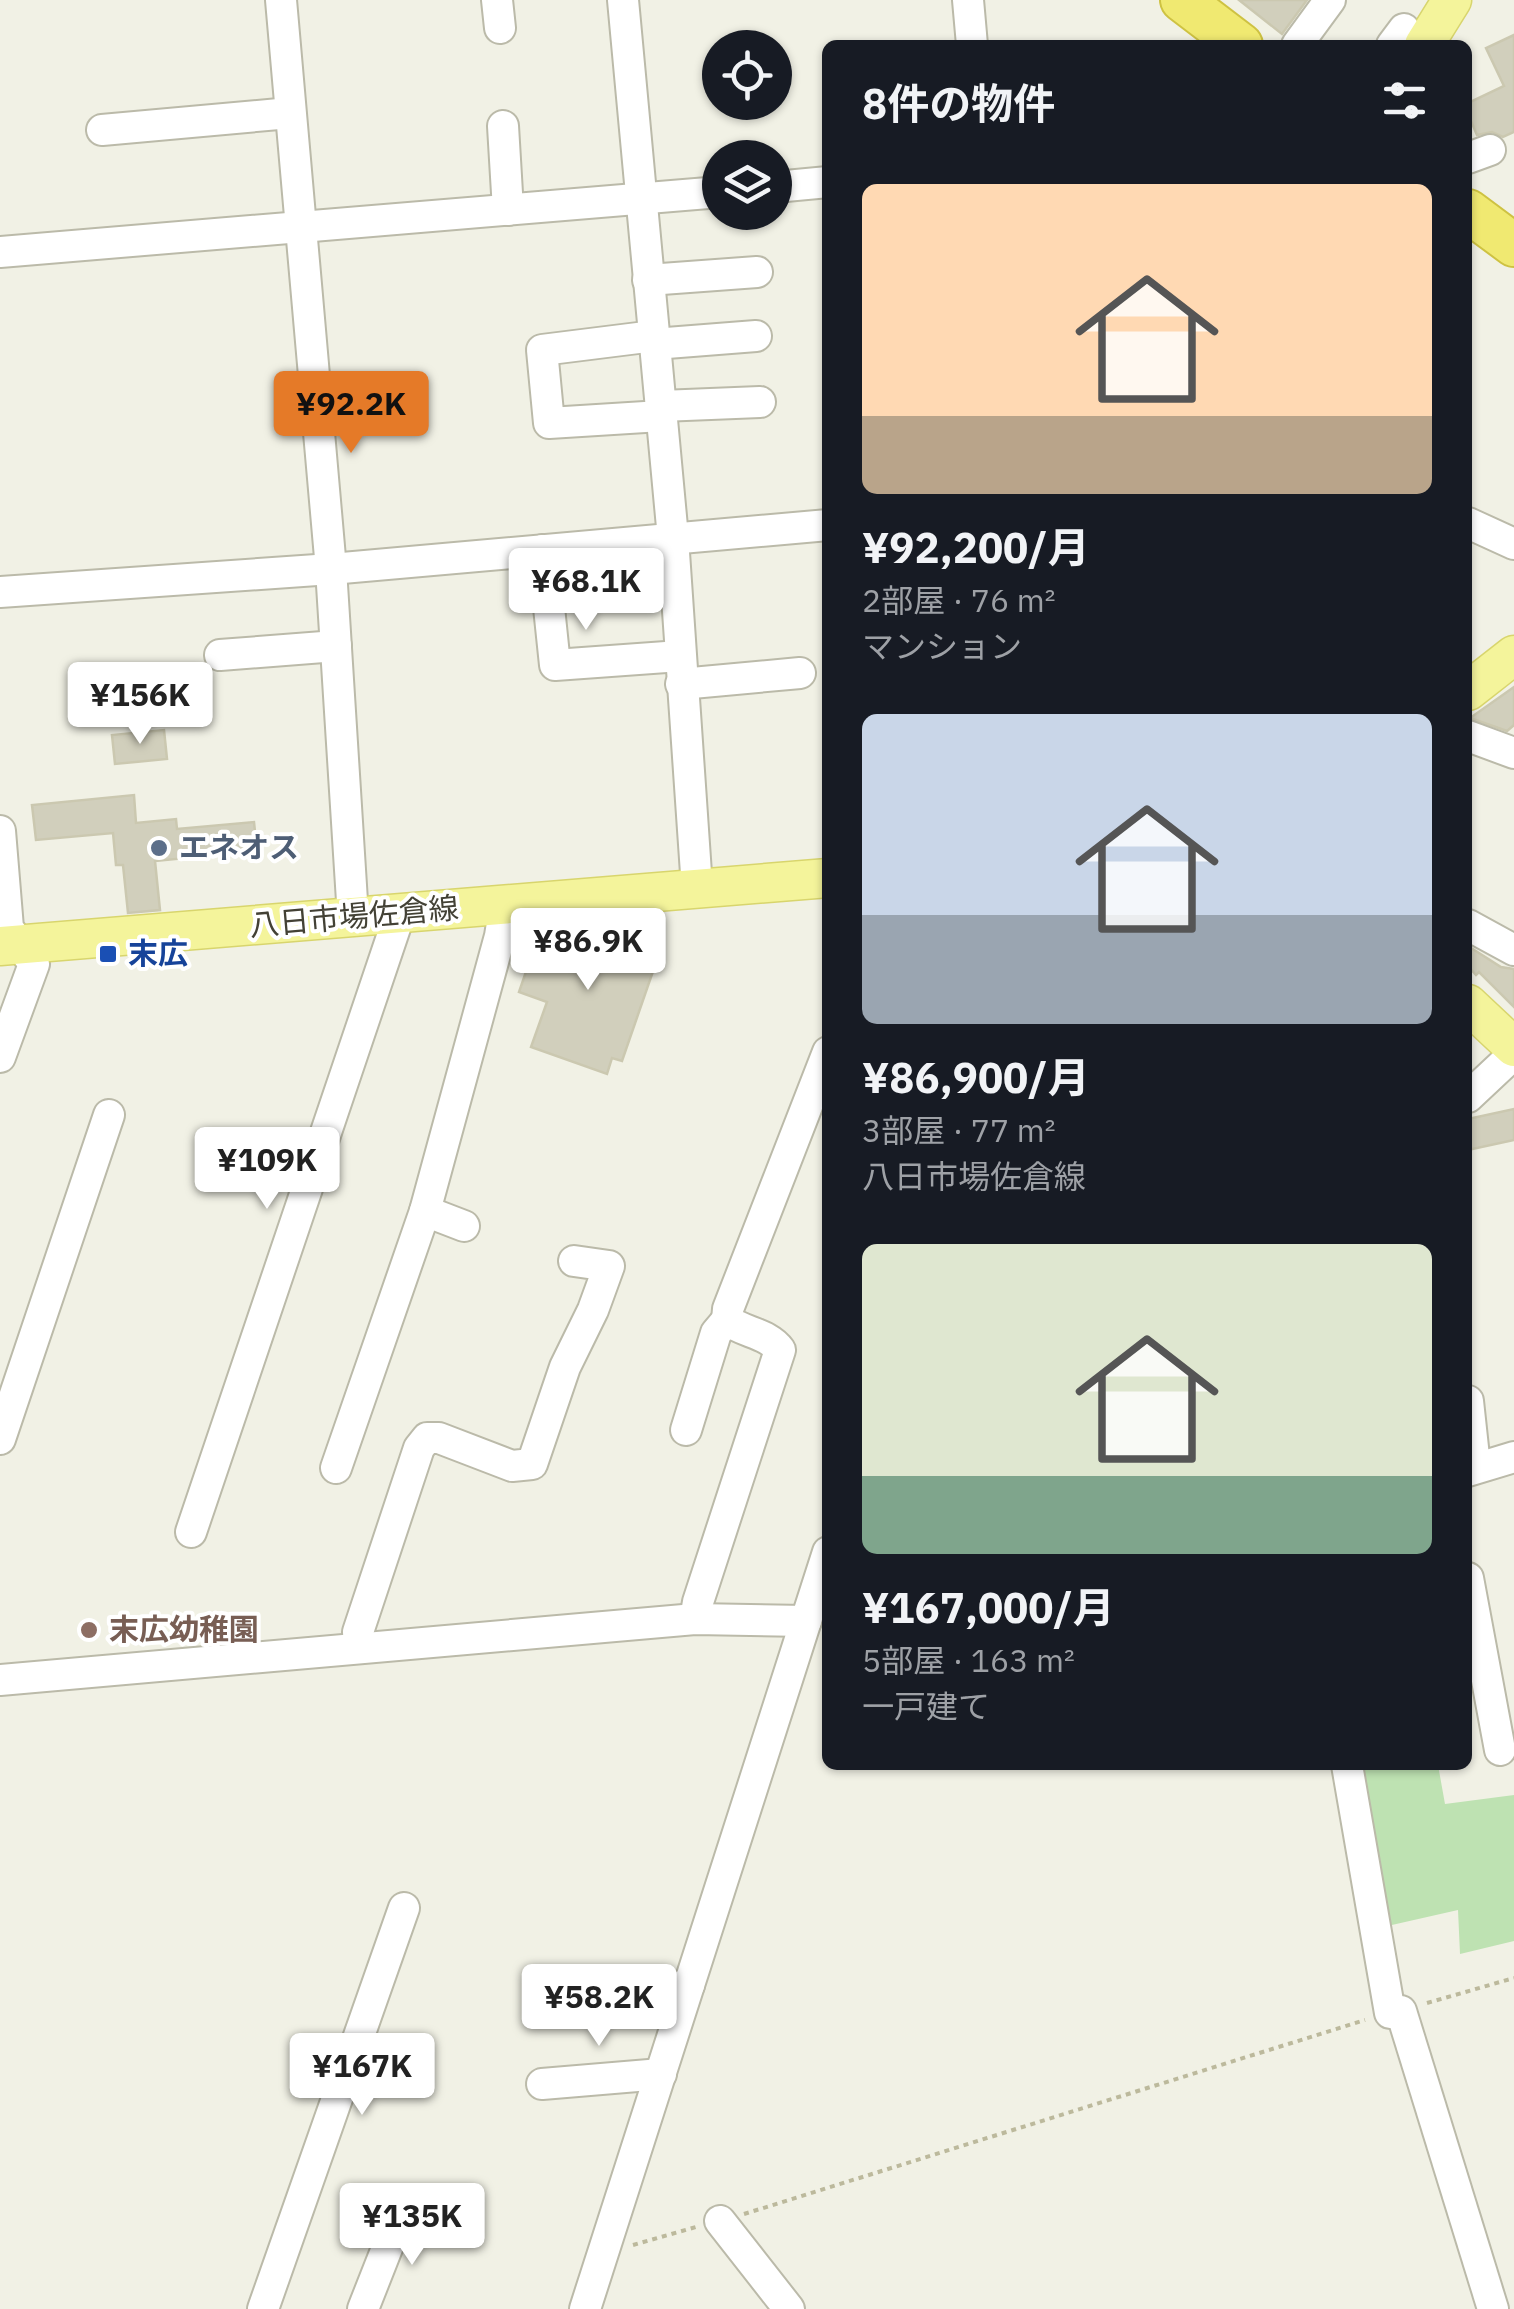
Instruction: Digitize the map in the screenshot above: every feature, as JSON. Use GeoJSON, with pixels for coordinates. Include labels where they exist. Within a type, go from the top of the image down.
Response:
{"type":"FeatureCollection","features":[{"type":"Feature","properties":{"kind":"highway"},"geometry":{"type":"LineString","coordinates":[[1182,0],[1234,40]]}},
{"type":"Feature","properties":{"kind":"highway"},"geometry":{"type":"LineString","coordinates":[[1472,213],[1512,237]]}},
{"type":"Feature","properties":{"kind":"main road"},"geometry":{"type":"LineString","coordinates":[[1406,40],[1452,0]]}},
{"type":"Feature","properties":{"kind":"main road"},"geometry":{"type":"LineString","coordinates":[[1472,688],[1514,655]]}},
{"type":"Feature","properties":{"kind":"main road","name":"八日市場佐倉線"},"geometry":{"type":"LineString","coordinates":[[11,945],[822,878]]}},
{"type":"Feature","properties":{"kind":"main road"},"geometry":{"type":"LineString","coordinates":[[1472,1008],[1514,1051]]}},
{"type":"Feature","properties":{"kind":"street"},"geometry":{"type":"LineString","coordinates":[[623,0],[673,538],[696,888]]}},
{"type":"Feature","properties":{"kind":"street"},"geometry":{"type":"LineString","coordinates":[[968,0],[972,40]]}},
{"type":"Feature","properties":{"kind":"street"},"geometry":{"type":"LineString","coordinates":[[1300,40],[1330,0]]}},
{"type":"Feature","properties":{"kind":"street"},"geometry":{"type":"LineString","coordinates":[[292,1],[290,113],[331,569],[353,917]]}},
{"type":"Feature","properties":{"kind":"street"},"geometry":{"type":"LineString","coordinates":[[102,130],[290,113]]}},
{"type":"Feature","properties":{"kind":"street"},"geometry":{"type":"LineString","coordinates":[[503,126],[508,210]]}},
{"type":"Feature","properties":{"kind":"street"},"geometry":{"type":"LineString","coordinates":[[792,185],[822,183]]}},
{"type":"Feature","properties":{"kind":"street"},"geometry":{"type":"LineString","coordinates":[[0,252],[702,194]]}},
{"type":"Feature","properties":{"kind":"street"},"geometry":{"type":"LineString","coordinates":[[648,280],[757,272]]}},
{"type":"Feature","properties":{"kind":"street"},"geometry":{"type":"LineString","coordinates":[[756,336],[542,350],[549,423],[760,402]]}},
{"type":"Feature","properties":{"kind":"street"},"geometry":{"type":"LineString","coordinates":[[1472,525],[1514,544]]}},
{"type":"Feature","properties":{"kind":"street"},"geometry":{"type":"LineString","coordinates":[[0,592],[331,569],[822,526]]}},
{"type":"Feature","properties":{"kind":"street"},"geometry":{"type":"LineString","coordinates":[[543,550],[555,665],[800,672]]}},
{"type":"Feature","properties":{"kind":"street"},"geometry":{"type":"LineString","coordinates":[[220,655],[336,646]]}},
{"type":"Feature","properties":{"kind":"street"},"geometry":{"type":"LineString","coordinates":[[1472,737],[1514,753]]}},
{"type":"Feature","properties":{"kind":"street"},"geometry":{"type":"LineString","coordinates":[[0,831],[11,945],[34,964],[0,1057]]}},
{"type":"Feature","properties":{"kind":"street"},"geometry":{"type":"LineString","coordinates":[[336,1468],[425,1211],[500,936],[505,905]]}},
{"type":"Feature","properties":{"kind":"street"},"geometry":{"type":"LineString","coordinates":[[192,1532],[400,913]]}},
{"type":"Feature","properties":{"kind":"street"},"geometry":{"type":"LineString","coordinates":[[1472,927],[1514,950]]}},
{"type":"Feature","properties":{"kind":"street"},"geometry":{"type":"LineString","coordinates":[[1472,1093],[1514,1051]]}},
{"type":"Feature","properties":{"kind":"street"},"geometry":{"type":"LineString","coordinates":[[686,1430],[716,1333],[728,1320],[728,1308],[822,1067]]}},
{"type":"Feature","properties":{"kind":"street"},"geometry":{"type":"LineString","coordinates":[[0,1439],[110,1116]]}},
{"type":"Feature","properties":{"kind":"street"},"geometry":{"type":"LineString","coordinates":[[425,1211],[464,1226]]}},
{"type":"Feature","properties":{"kind":"street"},"geometry":{"type":"LineString","coordinates":[[358,1647],[358,1632],[419,1448],[426,1438],[439,1438],[512,1466],[532,1464],[565,1367],[594,1310],[609,1266],[574,1261]]}},
{"type":"Feature","properties":{"kind":"street"},"geometry":{"type":"LineString","coordinates":[[695,1619],[780,1350],[773,1340],[738,1328],[728,1320]]}},
{"type":"Feature","properties":{"kind":"street"},"geometry":{"type":"LineString","coordinates":[[1472,1468],[1514,1457]]}},
{"type":"Feature","properties":{"kind":"street"},"geometry":{"type":"LineString","coordinates":[[584,2309],[822,1571]]}},
{"type":"Feature","properties":{"kind":"street"},"geometry":{"type":"LineString","coordinates":[[1472,1600],[1500,1750]]}},
{"type":"Feature","properties":{"kind":"street"},"geometry":{"type":"LineString","coordinates":[[0,1680],[87,1676],[358,1647],[695,1619],[806,1621]]}},
{"type":"Feature","properties":{"kind":"street"},"geometry":{"type":"LineString","coordinates":[[1348,1770],[1396,2012],[1493,2309]]}},
{"type":"Feature","properties":{"kind":"street"},"geometry":{"type":"LineString","coordinates":[[263,2309],[404,1908]]}},
{"type":"Feature","properties":{"kind":"street"},"geometry":{"type":"LineString","coordinates":[[606,1997],[689,1985]]}},
{"type":"Feature","properties":{"kind":"street"},"geometry":{"type":"LineString","coordinates":[[542,2084],[661,2074]]}},
{"type":"Feature","properties":{"kind":"street"},"geometry":{"type":"LineString","coordinates":[[363,2309],[404,2205]]}},
{"type":"Feature","properties":{"kind":"street"},"geometry":{"type":"LineString","coordinates":[[720,2221],[789,2309]]}},
{"type":"Feature","properties":{"kind":"path"},"geometry":{"type":"LineString","coordinates":[[603,2253],[720,2221],[1514,1978]]}},
{"type":"Feature","properties":{"kind":"green space"},"geometry":{"type":"Polygon","coordinates":[[[1352,1770],[1439,1770],[1445,1804],[1514,1795],[1514,1941],[1460,1954],[1458,1910],[1383,1927],[1352,1770]]]}},
{"type":"Feature","properties":{"kind":"building"},"geometry":{"type":"Polygon","coordinates":[[[1239,0],[1307,0],[1282,34],[1239,0]]]}},
{"type":"Feature","properties":{"kind":"building"},"geometry":{"type":"Polygon","coordinates":[[[1514,35],[1514,132],[1503,137],[1492,132],[1477,135],[1472,123],[1472,101],[1504,86],[1486,48],[1514,35]]]}},
{"type":"Feature","properties":{"kind":"building"},"geometry":{"type":"Polygon","coordinates":[[[1514,687],[1514,725],[1507,731],[1472,717],[1514,687]]]}},
{"type":"Feature","properties":{"kind":"building"},"geometry":{"type":"Polygon","coordinates":[[[164,730],[167,759],[115,764],[112,735],[164,730]]]}},
{"type":"Feature","properties":{"kind":"building"},"geometry":{"type":"Polygon","coordinates":[[[134,795],[136,823],[176,819],[177,829],[254,822],[257,851],[155,861],[160,910],[128,913],[123,865],[116,865],[113,833],[36,840],[32,805],[134,795]]]}},
{"type":"Feature","properties":{"kind":"building"},"geometry":{"type":"Polygon","coordinates":[[[575,921],[660,951],[622,1061],[612,1058],[607,1074],[531,1047],[547,1002],[519,992],[541,928],[569,938],[575,921]]]}},
{"type":"Feature","properties":{"kind":"building"},"geometry":{"type":"Polygon","coordinates":[[[1472,949],[1501,967],[1514,969],[1514,1007],[1479,972],[1476,975],[1472,970],[1472,949]]]}},
{"type":"Feature","properties":{"kind":"building"},"geometry":{"type":"Polygon","coordinates":[[[1514,1109],[1514,1140],[1472,1149],[1472,1118],[1514,1109]]]}},
{"type":"Feature","properties":{"kind":"place","name":"エネオス"},"geometry":{"type":"Point","coordinates":[159,848]}},
{"type":"Feature","properties":{"kind":"place","name":"末広"},"geometry":{"type":"Point","coordinates":[108,954]}},
{"type":"Feature","properties":{"kind":"place","name":"末広幼稚園"},"geometry":{"type":"Point","coordinates":[89,1630]}}]}
